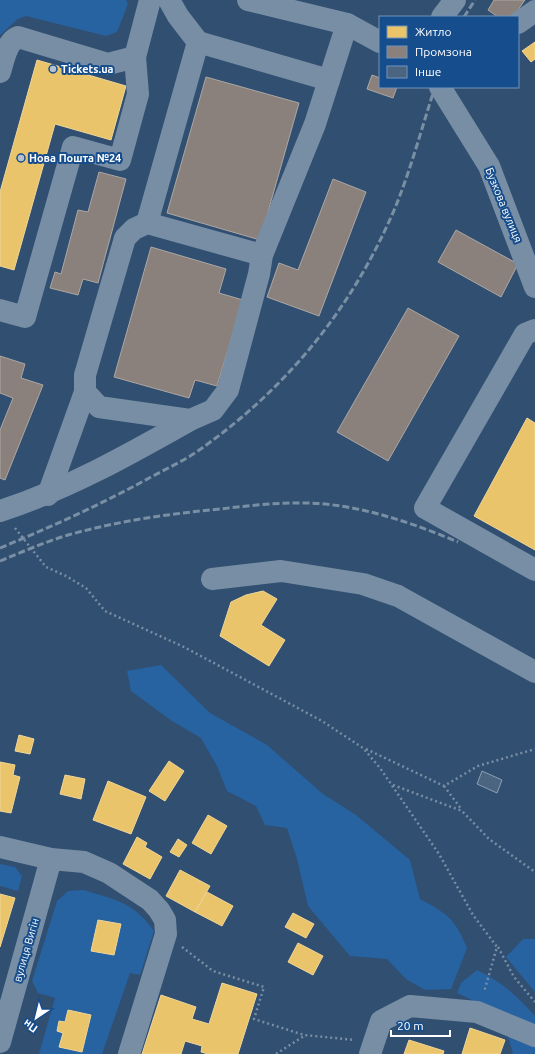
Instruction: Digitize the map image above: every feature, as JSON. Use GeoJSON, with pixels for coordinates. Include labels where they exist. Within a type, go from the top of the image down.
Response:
{"type":"FeatureCollection","features":[{"type":"Feature","properties":{"kind":"street"},"geometry":{"type":"LineString","coordinates":[[0,310],[25,317],[73,147],[120,160],[138,94],[135,57],[150,0]]}},
{"type":"Feature","properties":{"kind":"street"},"geometry":{"type":"LineString","coordinates":[[169,0],[178,16],[198,42],[329,80]]}},
{"type":"Feature","properties":{"kind":"street"},"geometry":{"type":"LineString","coordinates":[[248,0],[347,24],[379,41]]}},
{"type":"Feature","properties":{"kind":"street"},"geometry":{"type":"LineString","coordinates":[[443,16],[455,0]]}},
{"type":"Feature","properties":{"kind":"street"},"geometry":{"type":"LineString","coordinates":[[519,23],[535,11]]}},
{"type":"Feature","properties":{"kind":"street"},"geometry":{"type":"LineString","coordinates":[[0,511],[48,495],[104,468],[190,420],[213,410],[228,390],[259,274],[262,255],[315,124],[347,24]]}},
{"type":"Feature","properties":{"kind":"street"},"geometry":{"type":"LineString","coordinates":[[0,72],[8,47],[13,39],[18,37],[108,64],[135,57]]}},
{"type":"Feature","properties":{"kind":"street"},"geometry":{"type":"LineString","coordinates":[[147,223],[198,42]]}},
{"type":"Feature","properties":{"kind":"street","name":"Бузкова вулиця"},"geometry":{"type":"LineString","coordinates":[[441,88],[489,166],[535,287]]}},
{"type":"Feature","properties":{"kind":"street"},"geometry":{"type":"LineString","coordinates":[[48,495],[85,392],[85,376],[125,238],[134,229],[147,223],[262,255]]}},
{"type":"Feature","properties":{"kind":"street"},"geometry":{"type":"LineString","coordinates":[[535,330],[525,334],[425,508],[535,570]]}},
{"type":"Feature","properties":{"kind":"street"},"geometry":{"type":"LineString","coordinates":[[85,392],[99,407],[190,420]]}},
{"type":"Feature","properties":{"kind":"street"},"geometry":{"type":"LineString","coordinates":[[212,579],[281,571],[363,584],[398,596],[535,672]]}},
{"type":"Feature","properties":{"kind":"street"},"geometry":{"type":"LineString","coordinates":[[0,847],[51,859],[84,862],[109,873],[150,900],[160,910],[165,920],[166,934],[129,1054]]}},
{"type":"Feature","properties":{"kind":"street","name":"вулиця Вигін"},"geometry":{"type":"LineString","coordinates":[[0,1042],[51,859]]}},
{"type":"Feature","properties":{"kind":"street"},"geometry":{"type":"LineString","coordinates":[[372,1048],[381,1021],[410,1006],[478,1012],[535,1036]]}},
{"type":"Feature","properties":{"kind":"path"},"geometry":{"type":"LineString","coordinates":[[0,511],[46,566],[86,588],[105,611],[184,646],[322,721],[363,748],[444,786],[462,811],[489,839],[535,872]]}},
{"type":"Feature","properties":{"kind":"path"},"geometry":{"type":"LineString","coordinates":[[363,748],[392,785],[439,854],[473,915],[497,947],[514,977],[535,1002]]}},
{"type":"Feature","properties":{"kind":"path"},"geometry":{"type":"LineString","coordinates":[[444,786],[478,766],[535,749]]}},
{"type":"Feature","properties":{"kind":"path"},"geometry":{"type":"LineString","coordinates":[[392,785],[462,811]]}},
{"type":"Feature","properties":{"kind":"path"},"geometry":{"type":"LineString","coordinates":[[166,934],[212,971],[264,987],[254,1019],[304,1035],[372,1048]]}},
{"type":"Feature","properties":{"kind":"path"},"geometry":{"type":"LineString","coordinates":[[478,1012],[497,947]]}},
{"type":"Feature","properties":{"kind":"path"},"geometry":{"type":"LineString","coordinates":[[276,1054],[304,1035]]}},
{"type":"Feature","properties":{"kind":"shaded area"},"geometry":{"type":"Polygon","coordinates":[[[0,0],[126,0],[128,4],[117,32],[106,36],[26,16],[18,19],[0,35],[0,0]]]}},
{"type":"Feature","properties":{"kind":"shaded area"},"geometry":{"type":"Polygon","coordinates":[[[161,665],[210,713],[267,745],[323,794],[356,815],[410,860],[420,899],[450,918],[459,930],[467,948],[451,989],[425,990],[406,979],[387,959],[350,956],[308,906],[297,859],[287,828],[265,825],[256,806],[227,791],[217,766],[201,738],[172,721],[131,691],[127,671],[161,665]]]}},
{"type":"Feature","properties":{"kind":"shaded area"},"geometry":{"type":"Polygon","coordinates":[[[0,864],[15,867],[22,876],[18,891],[0,886],[0,864]]]}},
{"type":"Feature","properties":{"kind":"shaded area"},"geometry":{"type":"Polygon","coordinates":[[[84,890],[124,903],[139,913],[154,931],[140,975],[130,973],[102,1054],[39,1054],[55,998],[38,993],[32,981],[57,901],[68,891],[84,890]]]}},
{"type":"Feature","properties":{"kind":"shaded area"},"geometry":{"type":"Polygon","coordinates":[[[523,939],[535,939],[535,992],[506,957],[523,939]]]}},
{"type":"Feature","properties":{"kind":"shaded area"},"geometry":{"type":"Polygon","coordinates":[[[477,970],[494,979],[508,990],[535,1016],[535,1054],[513,1054],[507,1033],[489,1008],[457,993],[461,983],[477,970]]]}},
{"type":"Feature","properties":{"kind":"building: Житло"},"geometry":{"type":"Polygon","coordinates":[[[535,42],[535,59],[531,62],[522,51],[535,42]]]}},
{"type":"Feature","properties":{"kind":"building: Житло"},"geometry":{"type":"Polygon","coordinates":[[[37,60],[126,86],[111,140],[55,124],[14,270],[0,266],[0,192],[37,60]]]}},
{"type":"Feature","properties":{"kind":"building: Житло"},"geometry":{"type":"Polygon","coordinates":[[[527,418],[535,423],[535,550],[474,516],[527,418]]]}},
{"type":"Feature","properties":{"kind":"building: Житло"},"geometry":{"type":"Polygon","coordinates":[[[263,591],[277,599],[261,625],[285,640],[269,666],[220,636],[231,602],[246,595],[263,591]]]}},
{"type":"Feature","properties":{"kind":"building: Житло"},"geometry":{"type":"Polygon","coordinates":[[[19,735],[34,739],[30,754],[15,751],[19,735]]]}},
{"type":"Feature","properties":{"kind":"building: Житло"},"geometry":{"type":"Polygon","coordinates":[[[169,761],[184,771],[165,801],[149,791],[169,761]]]}},
{"type":"Feature","properties":{"kind":"building: Житло"},"geometry":{"type":"Polygon","coordinates":[[[0,762],[15,765],[13,775],[20,777],[11,813],[0,811],[0,762]]]}},
{"type":"Feature","properties":{"kind":"building: Житло"},"geometry":{"type":"Polygon","coordinates":[[[65,775],[85,779],[81,799],[60,794],[65,775]]]}},
{"type":"Feature","properties":{"kind":"building: Житло"},"geometry":{"type":"Polygon","coordinates":[[[108,781],[146,797],[131,834],[93,820],[108,781]]]}},
{"type":"Feature","properties":{"kind":"building: Житло"},"geometry":{"type":"Polygon","coordinates":[[[208,815],[227,826],[211,854],[192,843],[208,815]]]}},
{"type":"Feature","properties":{"kind":"building: Житло"},"geometry":{"type":"Polygon","coordinates":[[[137,837],[147,843],[145,847],[162,857],[150,879],[123,864],[137,837]]]}},
{"type":"Feature","properties":{"kind":"building: Житло"},"geometry":{"type":"Polygon","coordinates":[[[178,839],[187,845],[179,857],[170,852],[178,839]]]}},
{"type":"Feature","properties":{"kind":"building: Житло"},"geometry":{"type":"Polygon","coordinates":[[[180,870],[210,886],[195,912],[166,896],[180,870]]]}},
{"type":"Feature","properties":{"kind":"building: Житло"},"geometry":{"type":"Polygon","coordinates":[[[207,892],[233,906],[222,926],[195,912],[207,892]]]}},
{"type":"Feature","properties":{"kind":"building: Житло"},"geometry":{"type":"Polygon","coordinates":[[[0,894],[15,898],[0,947],[0,894]]]}},
{"type":"Feature","properties":{"kind":"building: Житло"},"geometry":{"type":"Polygon","coordinates":[[[293,913],[314,924],[306,938],[285,927],[293,913]]]}},
{"type":"Feature","properties":{"kind":"building: Житло"},"geometry":{"type":"Polygon","coordinates":[[[98,920],[121,924],[114,955],[91,951],[98,920]]]}},
{"type":"Feature","properties":{"kind":"building: Житло"},"geometry":{"type":"Polygon","coordinates":[[[298,943],[323,956],[313,975],[288,962],[298,943]]]}},
{"type":"Feature","properties":{"kind":"building: Житло"},"geometry":{"type":"Polygon","coordinates":[[[222,983],[257,994],[238,1054],[208,1054],[201,1052],[202,1046],[185,1041],[181,1054],[142,1054],[161,995],[196,1007],[192,1019],[209,1024],[222,983]]]}},
{"type":"Feature","properties":{"kind":"building: Житло"},"geometry":{"type":"Polygon","coordinates":[[[68,1010],[91,1015],[82,1052],[59,1047],[63,1033],[57,1031],[59,1021],[65,1022],[68,1010]]]}},
{"type":"Feature","properties":{"kind":"building: Житло"},"geometry":{"type":"Polygon","coordinates":[[[470,1028],[505,1040],[500,1054],[462,1054],[470,1028]]]}},
{"type":"Feature","properties":{"kind":"building: Житло"},"geometry":{"type":"Polygon","coordinates":[[[409,1040],[444,1051],[443,1054],[404,1054],[409,1040]]]}},
{"type":"Feature","properties":{"kind":"building: Промзона"},"geometry":{"type":"Polygon","coordinates":[[[494,0],[525,0],[514,16],[497,16],[488,10],[494,0]]]}},
{"type":"Feature","properties":{"kind":"building: Промзона"},"geometry":{"type":"Polygon","coordinates":[[[372,75],[379,78],[379,88],[397,88],[393,98],[367,89],[372,75]]]}},
{"type":"Feature","properties":{"kind":"building: Промзона"},"geometry":{"type":"Polygon","coordinates":[[[206,77],[299,103],[260,240],[167,213],[206,77]]]}},
{"type":"Feature","properties":{"kind":"building: Промзона"},"geometry":{"type":"Polygon","coordinates":[[[99,172],[126,179],[98,283],[83,279],[78,295],[50,288],[55,272],[61,274],[78,210],[88,212],[99,172]]]}},
{"type":"Feature","properties":{"kind":"building: Промзона"},"geometry":{"type":"Polygon","coordinates":[[[333,179],[366,192],[319,316],[267,297],[279,263],[298,270],[333,179]]]}},
{"type":"Feature","properties":{"kind":"building: Промзона"},"geometry":{"type":"Polygon","coordinates":[[[456,230],[518,264],[501,297],[438,262],[456,230]]]}},
{"type":"Feature","properties":{"kind":"building: Промзона"},"geometry":{"type":"Polygon","coordinates":[[[151,247],[226,269],[219,293],[243,300],[217,386],[195,380],[189,398],[114,377],[151,247]]]}},
{"type":"Feature","properties":{"kind":"building: Промзона"},"geometry":{"type":"Polygon","coordinates":[[[408,308],[459,336],[388,461],[337,432],[408,308]]]}},
{"type":"Feature","properties":{"kind":"building: Промзона"},"geometry":{"type":"Polygon","coordinates":[[[0,356],[25,364],[21,378],[43,385],[5,480],[0,478],[0,430],[13,398],[0,393],[0,356]]]}},
{"type":"Feature","properties":{"kind":"building: Інше"},"geometry":{"type":"Polygon","coordinates":[[[482,771],[502,780],[497,793],[477,784],[482,771]]]}},
{"type":"Feature","properties":{"kind":"railway"},"geometry":{"type":"LineString","coordinates":[[465,16],[475,0]]}},
{"type":"Feature","properties":{"kind":"railway"},"geometry":{"type":"LineString","coordinates":[[0,548],[95,506],[195,453],[228,429],[259,402],[287,374],[313,345],[337,313],[378,245],[401,193],[435,88]]}},
{"type":"Feature","properties":{"kind":"railway"},"geometry":{"type":"LineString","coordinates":[[0,561],[68,535],[106,526],[181,513],[285,503],[325,504],[376,513],[426,529],[458,542]]}},
{"type":"Feature","properties":{"kind":"place","name":"Tickets.ua"},"geometry":{"type":"Point","coordinates":[53,69]}},
{"type":"Feature","properties":{"kind":"place","name":"Нова Пошта №24"},"geometry":{"type":"Point","coordinates":[21,158]}}]}
